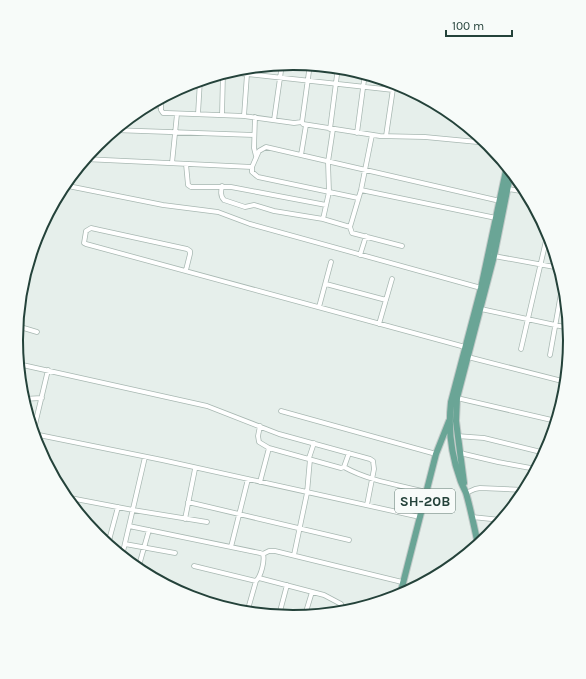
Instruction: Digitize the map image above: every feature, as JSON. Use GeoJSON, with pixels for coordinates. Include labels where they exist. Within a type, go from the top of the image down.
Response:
{"type":"FeatureCollection","features":[{"type":"Feature","properties":{"kind":"main road"},"geometry":{"type":"LineString","coordinates":[[476,537],[465,491],[455,460],[450,429],[450,418],[452,402],[481,288],[506,173]]}},
{"type":"Feature","properties":{"kind":"main road"},"geometry":{"type":"LineString","coordinates":[[465,491],[457,436],[457,398],[494,256],[510,179]]}},
{"type":"Feature","properties":{"kind":"main road","name":"SH-20B"},"geometry":{"type":"LineString","coordinates":[[401,587],[436,454],[450,418],[456,409]]}},
{"type":"Feature","properties":{"kind":"street"},"geometry":{"type":"LineString","coordinates":[[274,120],[282,70]]}},
{"type":"Feature","properties":{"kind":"street"},"geometry":{"type":"LineString","coordinates":[[302,122],[309,70]]}},
{"type":"Feature","properties":{"kind":"street"},"geometry":{"type":"LineString","coordinates":[[244,116],[247,74],[393,90],[386,136]]}},
{"type":"Feature","properties":{"kind":"street"},"geometry":{"type":"LineString","coordinates":[[323,219],[329,192],[328,162],[337,74]]}},
{"type":"Feature","properties":{"kind":"street"},"geometry":{"type":"LineString","coordinates":[[222,115],[224,79]]}},
{"type":"Feature","properties":{"kind":"street"},"geometry":{"type":"LineString","coordinates":[[358,133],[364,79]]}},
{"type":"Feature","properties":{"kind":"street"},"geometry":{"type":"LineString","coordinates":[[198,114],[200,86]]}},
{"type":"Feature","properties":{"kind":"street"},"geometry":{"type":"LineString","coordinates":[[161,105],[161,110],[163,113],[244,116],[294,123],[302,122],[306,125],[372,135],[425,136],[476,142]]}},
{"type":"Feature","properties":{"kind":"street"},"geometry":{"type":"LineString","coordinates":[[172,163],[177,114]]}},
{"type":"Feature","properties":{"kind":"street"},"geometry":{"type":"LineString","coordinates":[[255,118],[254,148],[256,156]]}},
{"type":"Feature","properties":{"kind":"street"},"geometry":{"type":"LineString","coordinates":[[301,155],[306,125]]}},
{"type":"Feature","properties":{"kind":"street"},"geometry":{"type":"LineString","coordinates":[[123,130],[254,135]]}},
{"type":"Feature","properties":{"kind":"street"},"geometry":{"type":"LineString","coordinates":[[372,135],[365,170],[350,227],[352,233],[402,246]]}},
{"type":"Feature","properties":{"kind":"street"},"geometry":{"type":"LineString","coordinates":[[358,198],[258,177],[252,172],[252,167],[259,150],[266,147],[500,201]]}},
{"type":"Feature","properties":{"kind":"street"},"geometry":{"type":"LineString","coordinates":[[92,159],[252,167]]}},
{"type":"Feature","properties":{"kind":"street"},"geometry":{"type":"LineString","coordinates":[[186,164],[188,185],[195,187],[231,186],[326,205]]}},
{"type":"Feature","properties":{"kind":"street"},"geometry":{"type":"LineString","coordinates":[[71,186],[163,205],[218,212],[244,223],[481,288]]}},
{"type":"Feature","properties":{"kind":"street"},"geometry":{"type":"LineString","coordinates":[[222,186],[221,198],[224,200],[246,207],[254,206],[323,219],[350,227]]}},
{"type":"Feature","properties":{"kind":"street"},"geometry":{"type":"LineString","coordinates":[[508,189],[518,191]]}},
{"type":"Feature","properties":{"kind":"street"},"geometry":{"type":"LineString","coordinates":[[360,190],[496,218]]}},
{"type":"Feature","properties":{"kind":"street"},"geometry":{"type":"LineString","coordinates":[[186,270],[190,251],[91,228],[86,231],[84,239],[84,243],[86,244],[465,347]]}},
{"type":"Feature","properties":{"kind":"street"},"geometry":{"type":"LineString","coordinates":[[360,255],[366,236]]}},
{"type":"Feature","properties":{"kind":"street"},"geometry":{"type":"LineString","coordinates":[[521,349],[545,244]]}},
{"type":"Feature","properties":{"kind":"street"},"geometry":{"type":"LineString","coordinates":[[494,256],[553,267]]}},
{"type":"Feature","properties":{"kind":"street"},"geometry":{"type":"LineString","coordinates":[[319,307],[331,262]]}},
{"type":"Feature","properties":{"kind":"street"},"geometry":{"type":"LineString","coordinates":[[379,324],[392,279]]}},
{"type":"Feature","properties":{"kind":"street"},"geometry":{"type":"LineString","coordinates":[[326,284],[386,300]]}},
{"type":"Feature","properties":{"kind":"street"},"geometry":{"type":"LineString","coordinates":[[550,355],[560,301]]}},
{"type":"Feature","properties":{"kind":"street"},"geometry":{"type":"LineString","coordinates":[[481,309],[562,326]]}},
{"type":"Feature","properties":{"kind":"street"},"geometry":{"type":"LineString","coordinates":[[24,328],[37,332]]}},
{"type":"Feature","properties":{"kind":"street"},"geometry":{"type":"LineString","coordinates":[[468,357],[560,380]]}},
{"type":"Feature","properties":{"kind":"street"},"geometry":{"type":"LineString","coordinates":[[24,365],[202,405],[279,434],[370,459],[373,461],[374,469],[367,505]]}},
{"type":"Feature","properties":{"kind":"street"},"geometry":{"type":"LineString","coordinates":[[36,424],[48,370]]}},
{"type":"Feature","properties":{"kind":"street"},"geometry":{"type":"LineString","coordinates":[[29,398],[42,398]]}},
{"type":"Feature","properties":{"kind":"street"},"geometry":{"type":"LineString","coordinates":[[457,398],[551,419]]}},
{"type":"Feature","properties":{"kind":"street"},"geometry":{"type":"LineString","coordinates":[[280,411],[436,454]]}},
{"type":"Feature","properties":{"kind":"street"},"geometry":{"type":"LineString","coordinates":[[260,426],[258,436],[259,442],[270,448],[340,468],[344,467],[372,479],[427,492]]}},
{"type":"Feature","properties":{"kind":"street"},"geometry":{"type":"LineString","coordinates":[[41,435],[420,517]]}},
{"type":"Feature","properties":{"kind":"street"},"geometry":{"type":"LineString","coordinates":[[457,436],[484,438],[539,451]]}},
{"type":"Feature","properties":{"kind":"street"},"geometry":{"type":"LineString","coordinates":[[294,555],[307,493],[309,458],[314,443]]}},
{"type":"Feature","properties":{"kind":"street"},"geometry":{"type":"LineString","coordinates":[[260,482],[270,448]]}},
{"type":"Feature","properties":{"kind":"street"},"geometry":{"type":"LineString","coordinates":[[344,467],[349,453]]}},
{"type":"Feature","properties":{"kind":"street"},"geometry":{"type":"LineString","coordinates":[[460,453],[531,468]]}},
{"type":"Feature","properties":{"kind":"street"},"geometry":{"type":"LineString","coordinates":[[124,549],[145,457]]}},
{"type":"Feature","properties":{"kind":"street"},"geometry":{"type":"LineString","coordinates":[[185,519],[195,469]]}},
{"type":"Feature","properties":{"kind":"street"},"geometry":{"type":"LineString","coordinates":[[231,547],[248,479]]}},
{"type":"Feature","properties":{"kind":"street"},"geometry":{"type":"LineString","coordinates":[[465,491],[480,488],[517,490]]}},
{"type":"Feature","properties":{"kind":"street"},"geometry":{"type":"LineString","coordinates":[[75,499],[207,522]]}},
{"type":"Feature","properties":{"kind":"street"},"geometry":{"type":"LineString","coordinates":[[188,502],[349,540]]}},
{"type":"Feature","properties":{"kind":"street"},"geometry":{"type":"LineString","coordinates":[[110,538],[118,507]]}},
{"type":"Feature","properties":{"kind":"street"},"geometry":{"type":"LineString","coordinates":[[472,517],[495,519]]}},
{"type":"Feature","properties":{"kind":"street"},"geometry":{"type":"LineString","coordinates":[[129,526],[263,554],[272,550],[402,582]]}},
{"type":"Feature","properties":{"kind":"street"},"geometry":{"type":"LineString","coordinates":[[140,562],[149,530]]}},
{"type":"Feature","properties":{"kind":"street"},"geometry":{"type":"LineString","coordinates":[[125,544],[175,553]]}},
{"type":"Feature","properties":{"kind":"street"},"geometry":{"type":"LineString","coordinates":[[248,605],[258,580],[264,558],[263,554]]}},
{"type":"Feature","properties":{"kind":"street"},"geometry":{"type":"LineString","coordinates":[[194,566],[287,585],[327,596],[341,605]]}},
{"type":"Feature","properties":{"kind":"street"},"geometry":{"type":"LineString","coordinates":[[281,609],[287,585]]}},
{"type":"Feature","properties":{"kind":"street"},"geometry":{"type":"LineString","coordinates":[[307,609],[312,592]]}}]}
